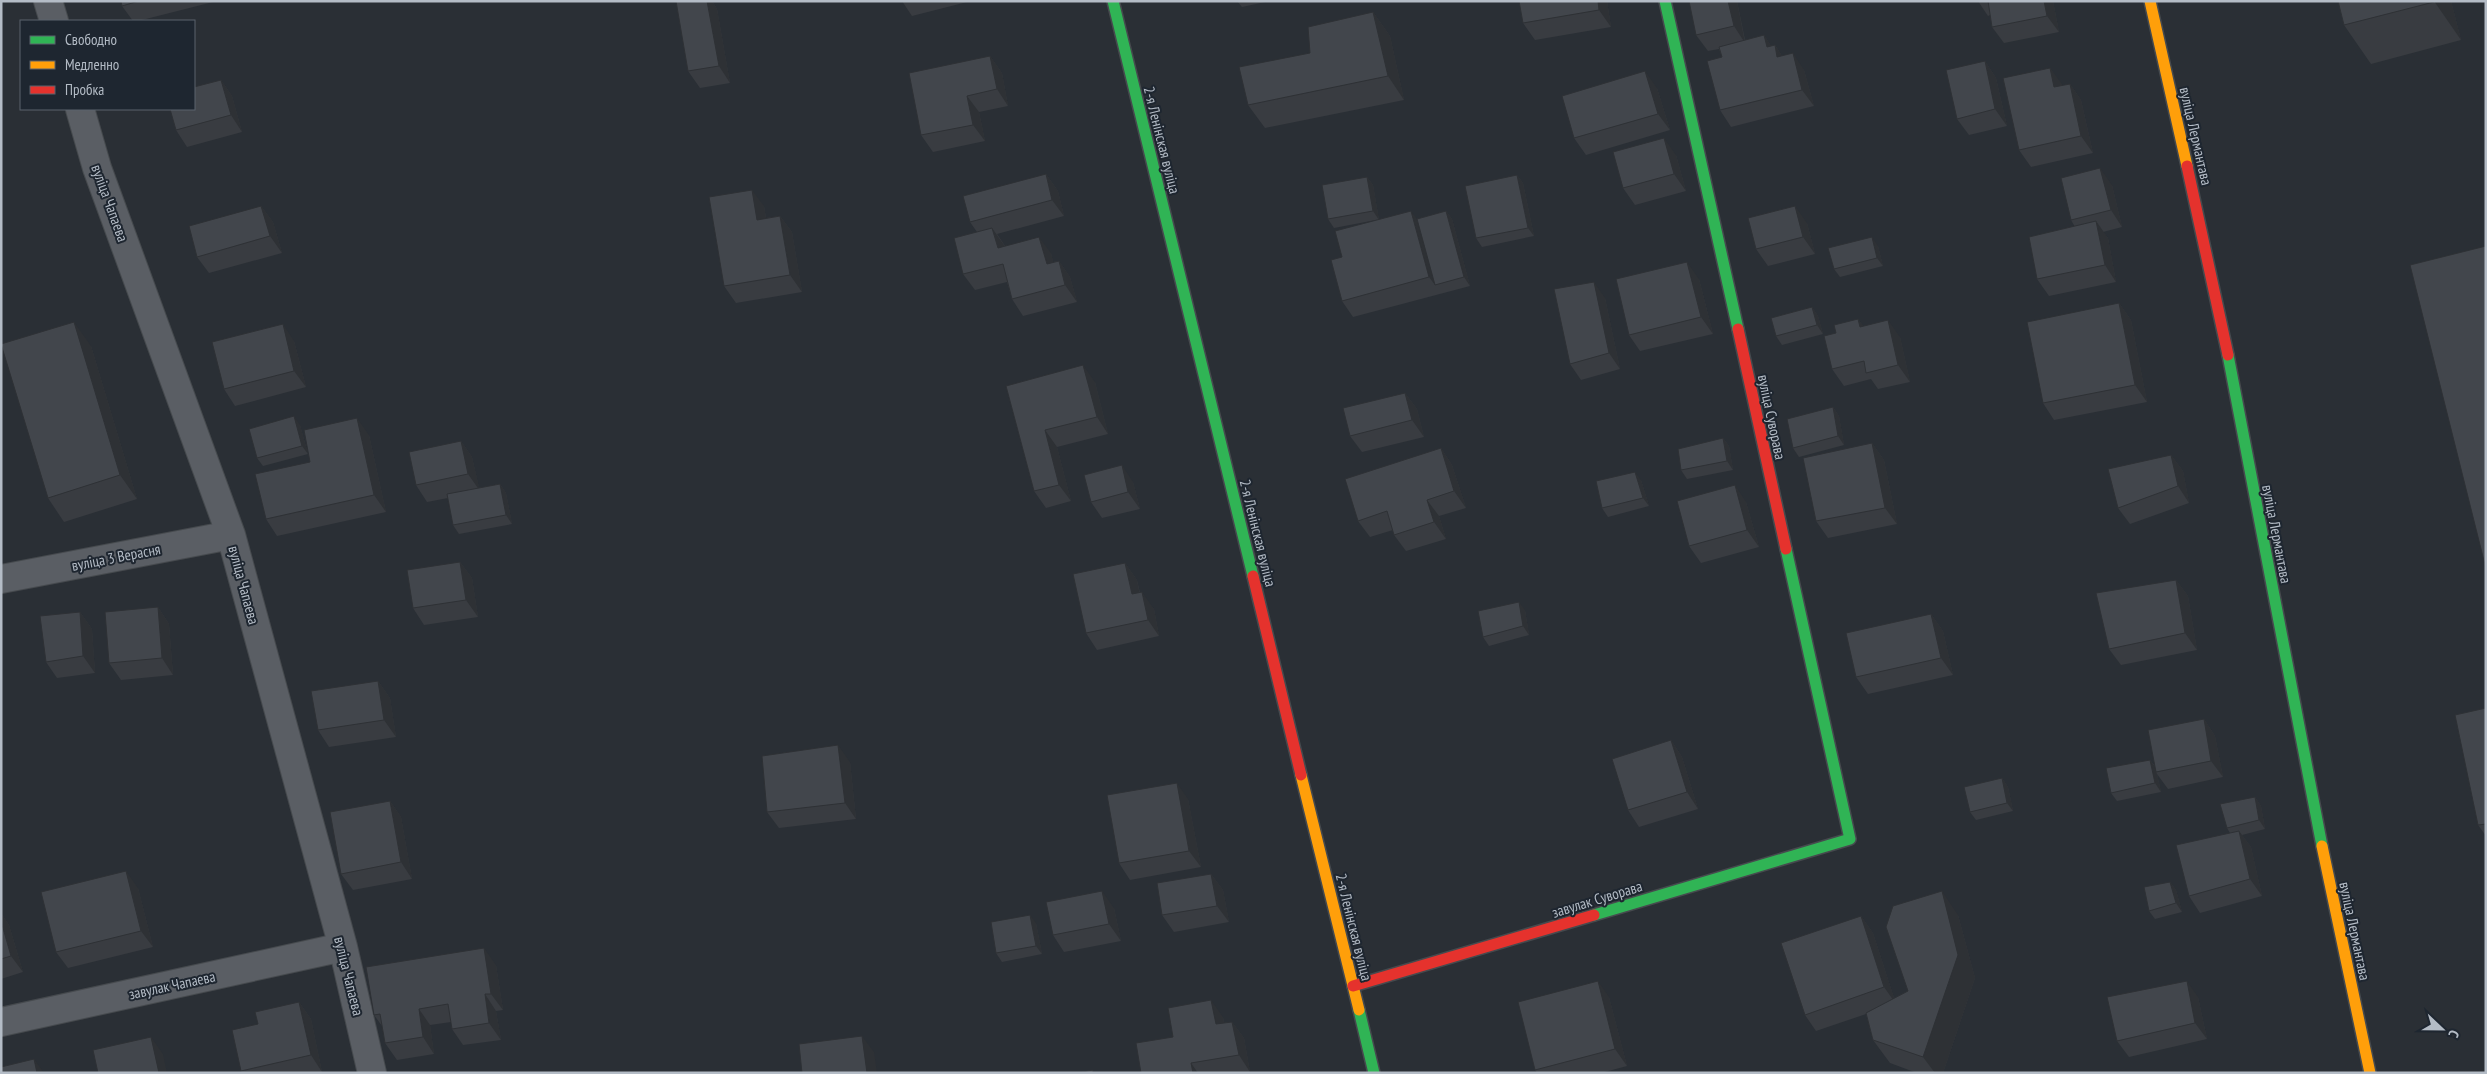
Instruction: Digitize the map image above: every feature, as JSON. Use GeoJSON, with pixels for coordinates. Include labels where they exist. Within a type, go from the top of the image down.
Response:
{"type":"FeatureCollection","features":[{"type":"Feature","properties":{"kind":"street"},"geometry":{"type":"LineString","coordinates":[[48,1],[54,20]]}},
{"type":"Feature","properties":{"kind":"street","name":"2-я Ленінская вуліца"},"geometry":{"type":"LineString","coordinates":[[1113,1],[1374,1073]]}},
{"type":"Feature","properties":{"kind":"street","name":"вуліца Суворава"},"geometry":{"type":"LineString","coordinates":[[1665,1],[1850,839]]}},
{"type":"Feature","properties":{"kind":"street","name":"вуліца Лермантава"},"geometry":{"type":"LineString","coordinates":[[2150,1],[2216,294],[2334,911],[2370,1073]]}},
{"type":"Feature","properties":{"kind":"street","name":"вуліца Чапаева"},"geometry":{"type":"LineString","coordinates":[[80,110],[97,168],[231,535],[343,947],[372,1073]]}},
{"type":"Feature","properties":{"kind":"street","name":"вуліца 3 Верасня"},"geometry":{"type":"LineString","coordinates":[[1,579],[231,535]]}},
{"type":"Feature","properties":{"kind":"street","name":"завулак Суворава"},"geometry":{"type":"LineString","coordinates":[[1353,986],[1850,839]]}},
{"type":"Feature","properties":{"kind":"street","name":"завулак Чапаева"},"geometry":{"type":"LineString","coordinates":[[1,1022],[343,947]]}},
{"type":"Feature","properties":{"kind":"building"},"geometry":{"type":"Polygon","coordinates":[[[121,1],[139,1],[122,6],[121,1]]]}},
{"type":"Feature","properties":{"kind":"building"},"geometry":{"type":"Polygon","coordinates":[[[676,1],[707,1],[719,66],[688,71],[676,1]]]}},
{"type":"Feature","properties":{"kind":"building"},"geometry":{"type":"Polygon","coordinates":[[[1519,1],[1598,1],[1599,10],[1523,23],[1519,1]]]}},
{"type":"Feature","properties":{"kind":"building"},"geometry":{"type":"Polygon","coordinates":[[[1689,1],[1728,1],[1734,26],[1696,35],[1689,1]]]}},
{"type":"Feature","properties":{"kind":"building"},"geometry":{"type":"Polygon","coordinates":[[[1988,1],[2044,1],[2047,16],[1992,27],[1988,1]]]}},
{"type":"Feature","properties":{"kind":"building"},"geometry":{"type":"Polygon","coordinates":[[[2338,1],[2434,1],[2434,2],[2344,25],[2338,1]]]}},
{"type":"Feature","properties":{"kind":"building"},"geometry":{"type":"Polygon","coordinates":[[[1373,12],[1388,76],[1248,105],[1239,67],[1310,53],[1308,27],[1373,12]]]}},
{"type":"Feature","properties":{"kind":"building"},"geometry":{"type":"Polygon","coordinates":[[[1764,35],[1767,47],[1775,45],[1777,57],[1793,53],[1802,90],[1720,110],[1707,61],[1722,57],[1719,47],[1764,35]]]}},
{"type":"Feature","properties":{"kind":"building"},"geometry":{"type":"Polygon","coordinates":[[[990,56],[997,89],[967,96],[973,125],[921,135],[909,73],[990,56]]]}},
{"type":"Feature","properties":{"kind":"building"},"geometry":{"type":"Polygon","coordinates":[[[1985,61],[1995,109],[1957,119],[1946,70],[1985,61]]]}},
{"type":"Feature","properties":{"kind":"building"},"geometry":{"type":"Polygon","coordinates":[[[2050,68],[2054,87],[2070,84],[2081,136],[2019,150],[2003,78],[2050,68]]]}},
{"type":"Feature","properties":{"kind":"building"},"geometry":{"type":"Polygon","coordinates":[[[1645,71],[1658,114],[1574,138],[1562,96],[1645,71]]]}},
{"type":"Feature","properties":{"kind":"building"},"geometry":{"type":"Polygon","coordinates":[[[221,80],[231,115],[176,130],[170,110],[195,110],[195,87],[221,80]]]}},
{"type":"Feature","properties":{"kind":"building"},"geometry":{"type":"Polygon","coordinates":[[[1664,138],[1674,174],[1623,188],[1613,152],[1664,138]]]}},
{"type":"Feature","properties":{"kind":"building"},"geometry":{"type":"Polygon","coordinates":[[[2100,168],[2111,210],[2071,220],[2061,178],[2100,168]]]}},
{"type":"Feature","properties":{"kind":"building"},"geometry":{"type":"Polygon","coordinates":[[[1046,174],[1052,200],[970,222],[963,196],[1046,174]]]}},
{"type":"Feature","properties":{"kind":"building"},"geometry":{"type":"Polygon","coordinates":[[[1517,175],[1528,228],[1476,238],[1465,186],[1517,175]]]}},
{"type":"Feature","properties":{"kind":"building"},"geometry":{"type":"Polygon","coordinates":[[[1367,177],[1373,211],[1328,219],[1322,185],[1367,177]]]}},
{"type":"Feature","properties":{"kind":"building"},"geometry":{"type":"Polygon","coordinates":[[[752,190],[757,220],[780,216],[790,275],[724,286],[709,197],[752,190]]]}},
{"type":"Feature","properties":{"kind":"building"},"geometry":{"type":"Polygon","coordinates":[[[261,206],[270,236],[197,257],[189,226],[261,206]]]}},
{"type":"Feature","properties":{"kind":"building"},"geometry":{"type":"Polygon","coordinates":[[[1795,206],[1803,237],[1756,249],[1748,218],[1795,206]]]}},
{"type":"Feature","properties":{"kind":"building"},"geometry":{"type":"Polygon","coordinates":[[[1411,211],[1429,277],[1342,301],[1331,260],[1342,257],[1335,231],[1411,211]]]}},
{"type":"Feature","properties":{"kind":"building"},"geometry":{"type":"Polygon","coordinates":[[[1446,211],[1464,277],[1435,285],[1417,219],[1446,211]]]}},
{"type":"Feature","properties":{"kind":"building"},"geometry":{"type":"Polygon","coordinates":[[[2096,221],[2105,265],[2037,279],[2029,237],[2096,221]]]}},
{"type":"Feature","properties":{"kind":"building"},"geometry":{"type":"Polygon","coordinates":[[[992,228],[998,248],[1039,237],[1047,264],[1059,261],[1065,285],[1012,299],[1003,264],[963,274],[954,238],[992,228]]]}},
{"type":"Feature","properties":{"kind":"building"},"geometry":{"type":"Polygon","coordinates":[[[1872,237],[1877,258],[1834,269],[1828,248],[1872,237]]]}},
{"type":"Feature","properties":{"kind":"building"},"geometry":{"type":"Polygon","coordinates":[[[2486,246],[2486,569],[2410,265],[2486,246]]]}},
{"type":"Feature","properties":{"kind":"building"},"geometry":{"type":"Polygon","coordinates":[[[1687,262],[1701,317],[1629,335],[1616,279],[1687,262]]]}},
{"type":"Feature","properties":{"kind":"building"},"geometry":{"type":"Polygon","coordinates":[[[1594,282],[1609,353],[1570,364],[1554,289],[1594,282]]]}},
{"type":"Feature","properties":{"kind":"building"},"geometry":{"type":"Polygon","coordinates":[[[2119,303],[2135,385],[2043,403],[2027,322],[2119,303]]]}},
{"type":"Feature","properties":{"kind":"building"},"geometry":{"type":"Polygon","coordinates":[[[1812,307],[1817,325],[1776,336],[1771,318],[1812,307]]]}},
{"type":"Feature","properties":{"kind":"building"},"geometry":{"type":"Polygon","coordinates":[[[1858,319],[1860,327],[1888,320],[1898,365],[1866,373],[1864,361],[1832,369],[1824,336],[1836,333],[1834,325],[1858,319]]]}},
{"type":"Feature","properties":{"kind":"building"},"geometry":{"type":"Polygon","coordinates":[[[74,322],[120,475],[48,498],[1,344],[74,322]]]}},
{"type":"Feature","properties":{"kind":"building"},"geometry":{"type":"Polygon","coordinates":[[[283,324],[294,371],[224,389],[212,342],[283,324]]]}},
{"type":"Feature","properties":{"kind":"building"},"geometry":{"type":"Polygon","coordinates":[[[1083,365],[1097,417],[1045,430],[1059,485],[1034,491],[1006,386],[1083,365]]]}},
{"type":"Feature","properties":{"kind":"building"},"geometry":{"type":"Polygon","coordinates":[[[1405,393],[1412,420],[1350,436],[1343,408],[1405,393]]]}},
{"type":"Feature","properties":{"kind":"building"},"geometry":{"type":"Polygon","coordinates":[[[1833,407],[1838,436],[1793,448],[1787,419],[1833,407]]]}},
{"type":"Feature","properties":{"kind":"building"},"geometry":{"type":"Polygon","coordinates":[[[294,416],[302,446],[257,458],[249,429],[294,416]]]}},
{"type":"Feature","properties":{"kind":"building"},"geometry":{"type":"Polygon","coordinates":[[[357,418],[374,495],[266,519],[255,474],[310,462],[304,430],[357,418]]]}},
{"type":"Feature","properties":{"kind":"building"},"geometry":{"type":"Polygon","coordinates":[[[1723,438],[1727,461],[1681,470],[1678,449],[1723,438]]]}},
{"type":"Feature","properties":{"kind":"building"},"geometry":{"type":"Polygon","coordinates":[[[461,441],[468,474],[416,485],[409,452],[461,441]]]}},
{"type":"Feature","properties":{"kind":"building"},"geometry":{"type":"Polygon","coordinates":[[[1872,443],[1885,508],[1816,521],[1803,458],[1872,443]]]}},
{"type":"Feature","properties":{"kind":"building"},"geometry":{"type":"Polygon","coordinates":[[[1441,448],[1454,491],[1427,500],[1434,522],[1394,535],[1387,511],[1358,521],[1345,479],[1441,448]]]}},
{"type":"Feature","properties":{"kind":"building"},"geometry":{"type":"Polygon","coordinates":[[[2171,455],[2178,486],[2118,508],[2108,469],[2171,455]]]}},
{"type":"Feature","properties":{"kind":"building"},"geometry":{"type":"Polygon","coordinates":[[[1122,465],[1128,492],[1091,502],[1084,475],[1122,465]]]}},
{"type":"Feature","properties":{"kind":"building"},"geometry":{"type":"Polygon","coordinates":[[[1635,472],[1643,498],[1602,508],[1596,481],[1635,472]]]}},
{"type":"Feature","properties":{"kind":"building"},"geometry":{"type":"Polygon","coordinates":[[[500,484],[506,515],[453,525],[447,494],[500,484]]]}},
{"type":"Feature","properties":{"kind":"building"},"geometry":{"type":"Polygon","coordinates":[[[1735,485],[1747,530],[1689,546],[1677,501],[1735,485]]]}},
{"type":"Feature","properties":{"kind":"building"},"geometry":{"type":"Polygon","coordinates":[[[460,562],[466,600],[413,608],[407,570],[460,562]]]}},
{"type":"Feature","properties":{"kind":"building"},"geometry":{"type":"Polygon","coordinates":[[[1125,563],[1132,594],[1142,592],[1148,620],[1086,633],[1073,574],[1125,563]]]}},
{"type":"Feature","properties":{"kind":"building"},"geometry":{"type":"Polygon","coordinates":[[[2176,580],[2185,633],[2109,649],[2096,593],[2176,580]]]}},
{"type":"Feature","properties":{"kind":"building"},"geometry":{"type":"Polygon","coordinates":[[[1519,602],[1523,626],[1483,637],[1478,611],[1519,602]]]}},
{"type":"Feature","properties":{"kind":"building"},"geometry":{"type":"Polygon","coordinates":[[[158,607],[162,658],[109,663],[105,612],[158,607]]]}},
{"type":"Feature","properties":{"kind":"building"},"geometry":{"type":"Polygon","coordinates":[[[80,612],[83,656],[46,662],[40,616],[80,612]]]}},
{"type":"Feature","properties":{"kind":"building"},"geometry":{"type":"Polygon","coordinates":[[[1931,614],[1941,658],[1856,677],[1846,633],[1931,614]]]}},
{"type":"Feature","properties":{"kind":"building"},"geometry":{"type":"Polygon","coordinates":[[[378,681],[384,720],[318,730],[311,691],[378,681]]]}},
{"type":"Feature","properties":{"kind":"building"},"geometry":{"type":"Polygon","coordinates":[[[2486,708],[2486,824],[2478,825],[2455,715],[2486,708]]]}},
{"type":"Feature","properties":{"kind":"building"},"geometry":{"type":"Polygon","coordinates":[[[2204,719],[2211,761],[2156,772],[2148,730],[2204,719]]]}},
{"type":"Feature","properties":{"kind":"building"},"geometry":{"type":"Polygon","coordinates":[[[1671,740],[1687,792],[1628,810],[1612,759],[1671,740]]]}},
{"type":"Feature","properties":{"kind":"building"},"geometry":{"type":"Polygon","coordinates":[[[838,745],[845,803],[767,812],[762,756],[838,745]]]}},
{"type":"Feature","properties":{"kind":"building"},"geometry":{"type":"Polygon","coordinates":[[[2150,760],[2155,783],[2111,793],[2106,768],[2150,760]]]}},
{"type":"Feature","properties":{"kind":"building"},"geometry":{"type":"Polygon","coordinates":[[[2002,778],[2007,803],[1970,812],[1964,787],[2002,778]]]}},
{"type":"Feature","properties":{"kind":"building"},"geometry":{"type":"Polygon","coordinates":[[[1177,783],[1189,851],[1119,863],[1107,795],[1177,783]]]}},
{"type":"Feature","properties":{"kind":"building"},"geometry":{"type":"Polygon","coordinates":[[[2255,797],[2259,820],[2227,828],[2220,804],[2255,797]]]}},
{"type":"Feature","properties":{"kind":"building"},"geometry":{"type":"Polygon","coordinates":[[[390,801],[401,862],[341,874],[330,812],[390,801]]]}},
{"type":"Feature","properties":{"kind":"building"},"geometry":{"type":"Polygon","coordinates":[[[2239,831],[2250,879],[2189,896],[2176,845],[2239,831]]]}},
{"type":"Feature","properties":{"kind":"building"},"geometry":{"type":"Polygon","coordinates":[[[126,871],[141,931],[56,952],[41,892],[126,871]]]}},
{"type":"Feature","properties":{"kind":"building"},"geometry":{"type":"Polygon","coordinates":[[[1211,874],[1217,906],[1162,915],[1157,883],[1211,874]]]}},
{"type":"Feature","properties":{"kind":"building"},"geometry":{"type":"Polygon","coordinates":[[[2170,882],[2176,903],[2149,911],[2144,887],[2170,882]]]}},
{"type":"Feature","properties":{"kind":"building"},"geometry":{"type":"Polygon","coordinates":[[[1102,891],[1109,924],[1053,935],[1046,902],[1102,891]]]}},
{"type":"Feature","properties":{"kind":"building"},"geometry":{"type":"Polygon","coordinates":[[[1942,891],[1958,955],[1923,1057],[1873,1040],[1866,1013],[1908,991],[1886,927],[1893,906],[1942,891]]]}},
{"type":"Feature","properties":{"kind":"building"},"geometry":{"type":"Polygon","coordinates":[[[1030,915],[1036,946],[996,953],[991,922],[1030,915]]]}},
{"type":"Feature","properties":{"kind":"building"},"geometry":{"type":"Polygon","coordinates":[[[1861,916],[1884,987],[1805,1015],[1781,943],[1861,916]]]}},
{"type":"Feature","properties":{"kind":"building"},"geometry":{"type":"Polygon","coordinates":[[[1,921],[11,956],[1,959],[1,921]]]}},
{"type":"Feature","properties":{"kind":"building"},"geometry":{"type":"Polygon","coordinates":[[[484,948],[491,994],[485,994],[489,1023],[452,1029],[448,1004],[419,1009],[423,1037],[385,1043],[380,1014],[374,1015],[366,967],[484,948]]]}},
{"type":"Feature","properties":{"kind":"building"},"geometry":{"type":"Polygon","coordinates":[[[1598,981],[1615,1049],[1535,1070],[1518,1002],[1598,981]]]}},
{"type":"Feature","properties":{"kind":"building"},"geometry":{"type":"Polygon","coordinates":[[[2187,981],[2195,1023],[2117,1041],[2107,997],[2187,981]]]}},
{"type":"Feature","properties":{"kind":"building"},"geometry":{"type":"Polygon","coordinates":[[[1211,1000],[1216,1024],[1232,1022],[1239,1055],[1191,1063],[1193,1073],[1141,1073],[1136,1043],[1173,1037],[1168,1008],[1211,1000]]]}},
{"type":"Feature","properties":{"kind":"building"},"geometry":{"type":"Polygon","coordinates":[[[299,1002],[311,1055],[241,1071],[232,1030],[258,1024],[255,1012],[299,1002]]]}},
{"type":"Feature","properties":{"kind":"building"},"geometry":{"type":"Polygon","coordinates":[[[862,1036],[867,1073],[802,1073],[799,1044],[862,1036]]]}},
{"type":"Feature","properties":{"kind":"building"},"geometry":{"type":"Polygon","coordinates":[[[151,1037],[159,1073],[98,1073],[93,1050],[151,1037]]]}},
{"type":"Feature","properties":{"kind":"building"},"geometry":{"type":"Polygon","coordinates":[[[34,1059],[37,1073],[1,1073],[1,1067],[34,1059]]]}},
{"type":"Feature","properties":{"kind":"building"},"geometry":{"type":"Polygon","coordinates":[[[1093,1070],[1093,1073],[1076,1073],[1093,1070]]]}},
{"type":"Feature","properties":{"kind":"traffic: fast"},"geometry":{"type":"LineString","coordinates":[[1113,1],[1253,576]]}},
{"type":"Feature","properties":{"kind":"traffic: fast"},"geometry":{"type":"LineString","coordinates":[[1665,1],[1738,329]]}},
{"type":"Feature","properties":{"kind":"traffic: fast"},"geometry":{"type":"LineString","coordinates":[[2228,355],[2322,846]]}},
{"type":"Feature","properties":{"kind":"traffic: fast"},"geometry":{"type":"LineString","coordinates":[[1594,915],[1850,839],[1786,549]]}},
{"type":"Feature","properties":{"kind":"traffic: fast"},"geometry":{"type":"LineString","coordinates":[[1359,1010],[1374,1073]]}},
{"type":"Feature","properties":{"kind":"traffic: slow"},"geometry":{"type":"LineString","coordinates":[[2150,1],[2187,166]]}},
{"type":"Feature","properties":{"kind":"traffic: slow"},"geometry":{"type":"LineString","coordinates":[[1301,775],[1359,1010]]}},
{"type":"Feature","properties":{"kind":"traffic: slow"},"geometry":{"type":"LineString","coordinates":[[2322,846],[2370,1073]]}},
{"type":"Feature","properties":{"kind":"traffic: jam"},"geometry":{"type":"LineString","coordinates":[[2187,166],[2228,355]]}},
{"type":"Feature","properties":{"kind":"traffic: jam"},"geometry":{"type":"LineString","coordinates":[[1738,329],[1786,549]]}},
{"type":"Feature","properties":{"kind":"traffic: jam"},"geometry":{"type":"LineString","coordinates":[[1253,576],[1301,775]]}},
{"type":"Feature","properties":{"kind":"traffic: jam"},"geometry":{"type":"LineString","coordinates":[[1353,986],[1594,915]]}}]}
